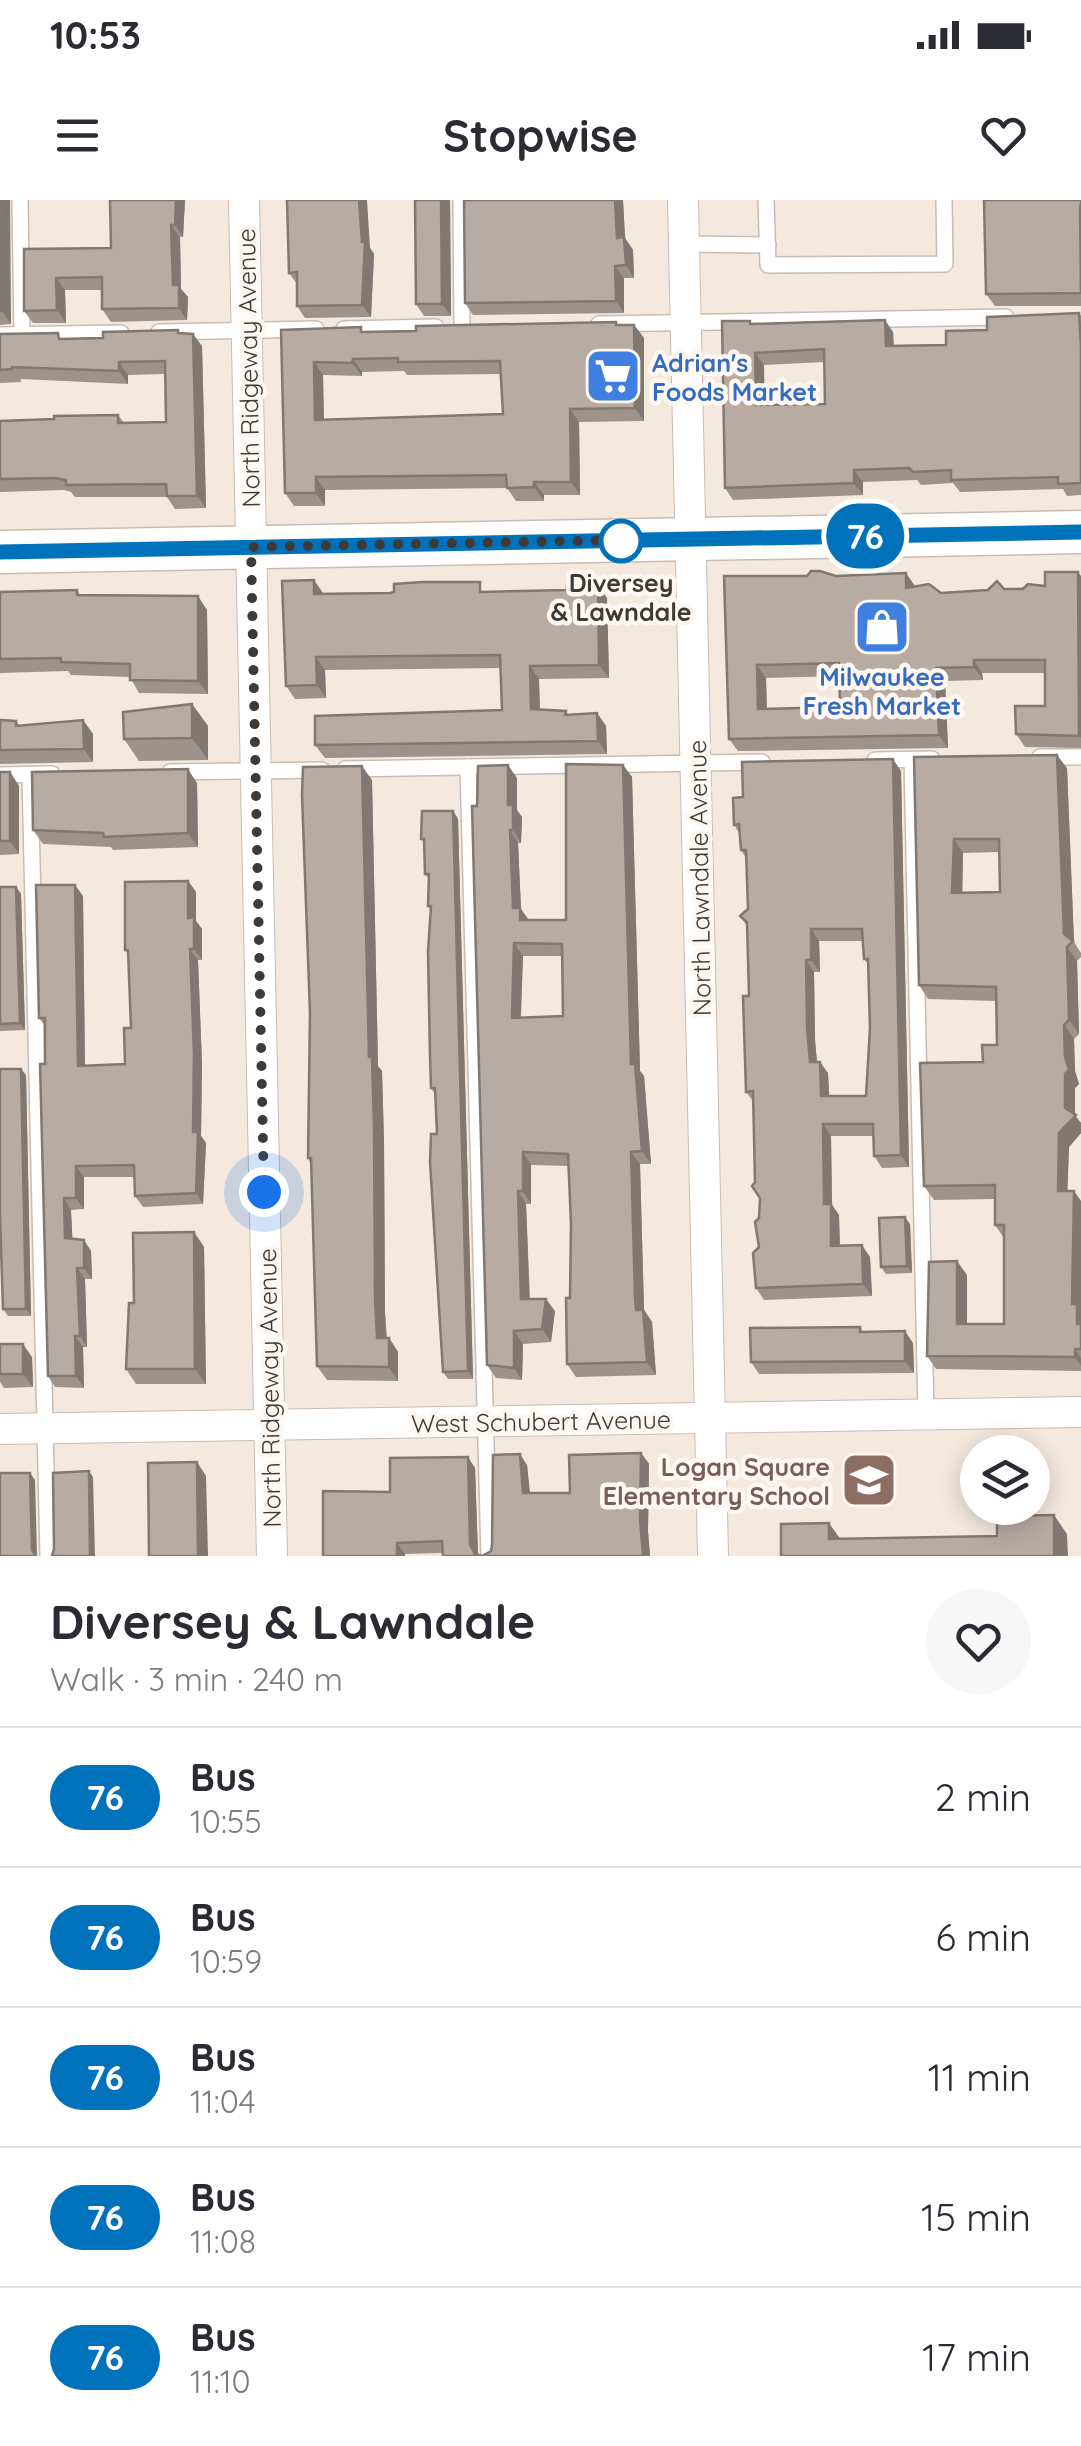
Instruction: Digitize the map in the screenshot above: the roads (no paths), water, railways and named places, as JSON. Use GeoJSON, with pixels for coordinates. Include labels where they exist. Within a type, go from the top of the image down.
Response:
{"type":"FeatureCollection","features":[{"type":"Feature","properties":{"kind":"main road"},"geometry":{"type":"LineString","coordinates":[[0,552],[1081,532]]}},
{"type":"Feature","properties":{"kind":"street","name":"North Ridgeway Avenue"},"geometry":{"type":"LineString","coordinates":[[244,200],[272,1556]]}},
{"type":"Feature","properties":{"kind":"street","name":"North Lawndale Avenue"},"geometry":{"type":"LineString","coordinates":[[684,200],[712,1556]]}},
{"type":"Feature","properties":{"kind":"street","name":"West Schubert Avenue"},"geometry":{"type":"LineString","coordinates":[[0,1430],[1081,1412]]}},
{"type":"Feature","properties":{"kind":"lane"},"geometry":{"type":"LineString","coordinates":[[20,200],[22,334]]}},
{"type":"Feature","properties":{"kind":"lane"},"geometry":{"type":"LineString","coordinates":[[461,200],[462,327]]}},
{"type":"Feature","properties":{"kind":"lane"},"geometry":{"type":"LineString","coordinates":[[766,200],[768,266],[945,264],[944,200]]}},
{"type":"Feature","properties":{"kind":"lane"},"geometry":{"type":"LineString","coordinates":[[684,244],[768,245]]}},
{"type":"Feature","properties":{"kind":"lane"},"geometry":{"type":"LineString","coordinates":[[574,325],[1021,317]]}},
{"type":"Feature","properties":{"kind":"lane"},"geometry":{"type":"LineString","coordinates":[[0,335],[481,326]]}},
{"type":"Feature","properties":{"kind":"lane"},"geometry":{"type":"LineString","coordinates":[[1025,758],[1081,756]]}},
{"type":"Feature","properties":{"kind":"lane"},"geometry":{"type":"LineString","coordinates":[[857,760],[950,759]]}},
{"type":"Feature","properties":{"kind":"lane"},"geometry":{"type":"LineString","coordinates":[[912,760],[926,1415]]}},
{"type":"Feature","properties":{"kind":"lane"},"geometry":{"type":"LineString","coordinates":[[158,772],[784,762]]}},
{"type":"Feature","properties":{"kind":"lane"},"geometry":{"type":"LineString","coordinates":[[468,767],[489,1556]]}},
{"type":"Feature","properties":{"kind":"lane"},"geometry":{"type":"LineString","coordinates":[[0,775],[66,774]]}},
{"type":"Feature","properties":{"kind":"lane"},"geometry":{"type":"LineString","coordinates":[[30,775],[48,1556]]}},
{"type":"Feature","properties":{"kind":"place","name":"Adrian's Foods Market"},"geometry":{"type":"Point","coordinates":[613,376]}},
{"type":"Feature","properties":{"kind":"place","name":"Diversey & Lawndale"},"geometry":{"type":"Point","coordinates":[621,541]}},
{"type":"Feature","properties":{"kind":"place","name":"Milwaukee Fresh Market"},"geometry":{"type":"Point","coordinates":[882,627]}},
{"type":"Feature","properties":{"kind":"place","name":"Logan Square Elementary School"},"geometry":{"type":"Point","coordinates":[869,1480]}}]}
